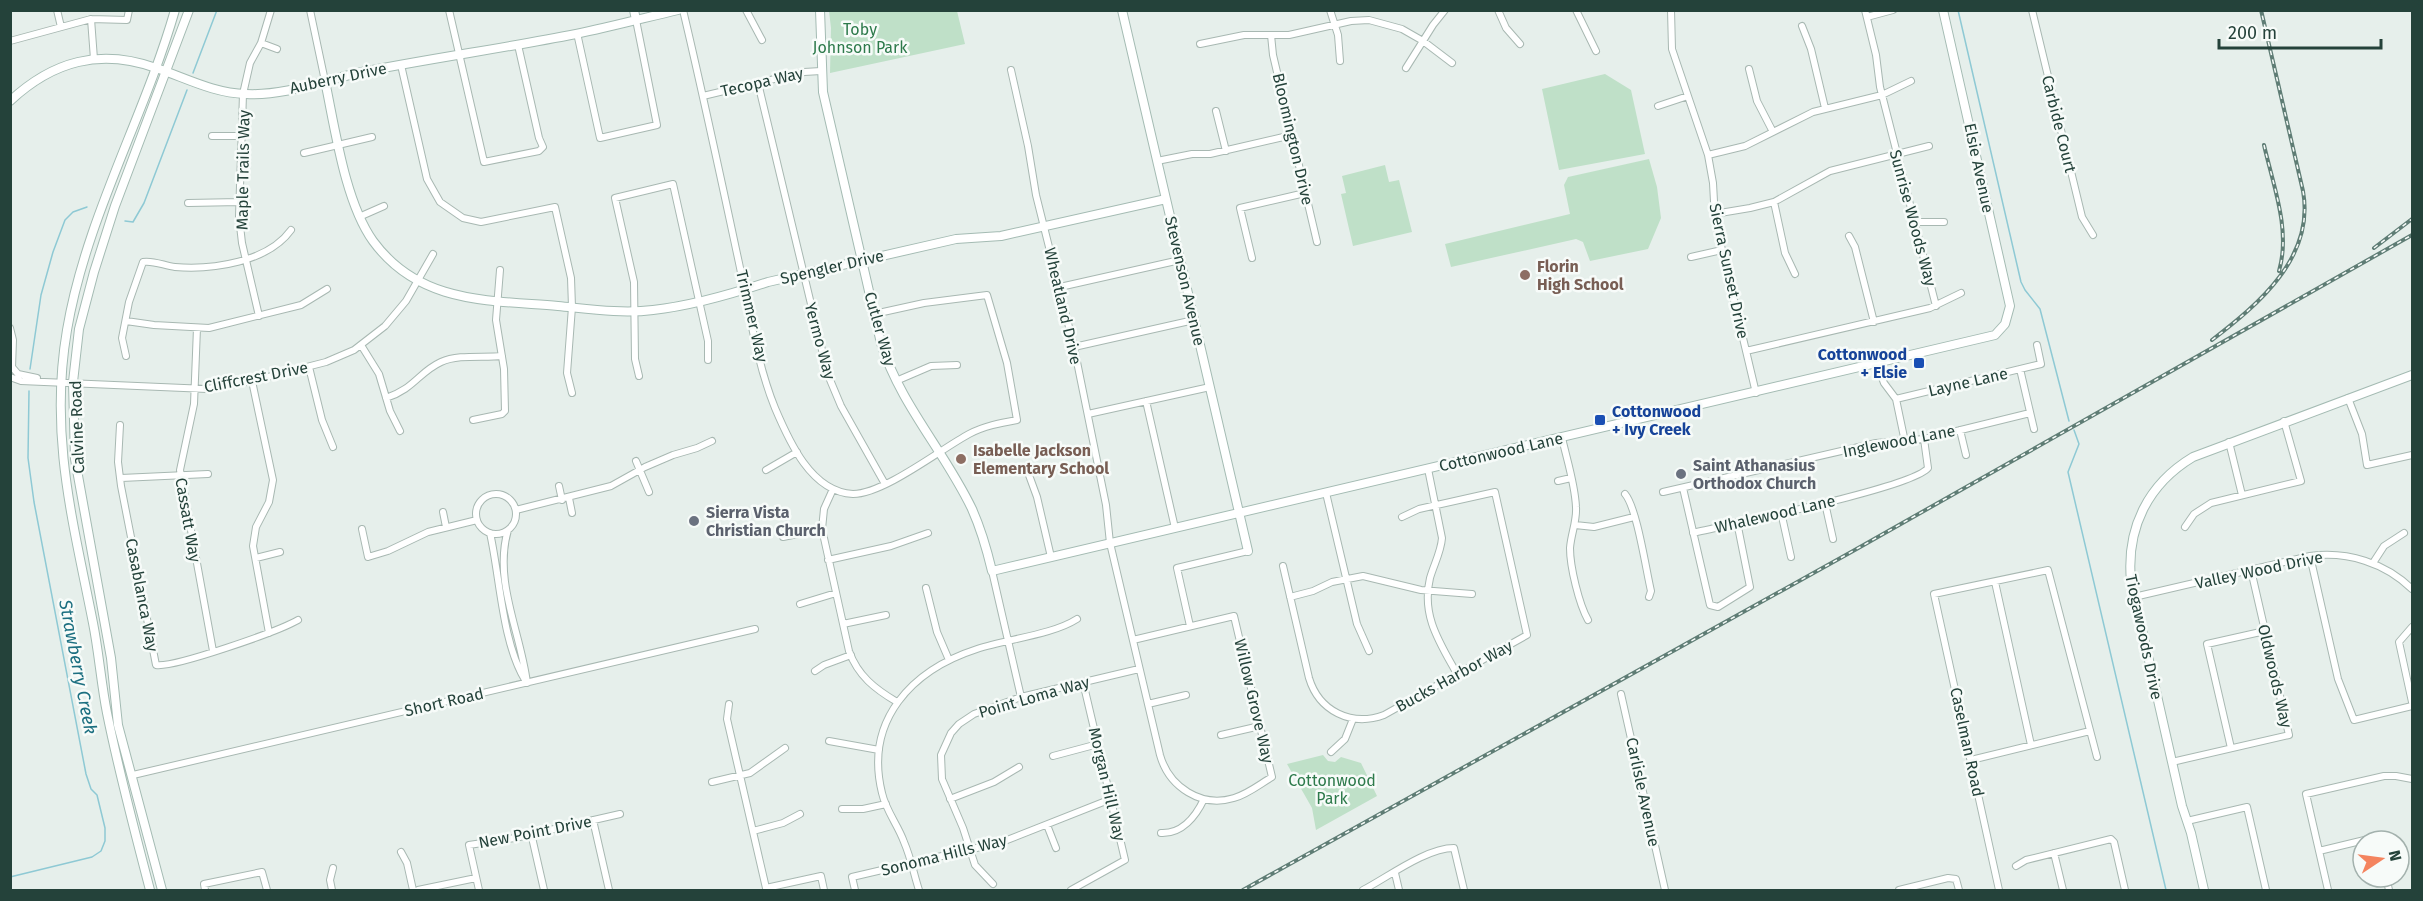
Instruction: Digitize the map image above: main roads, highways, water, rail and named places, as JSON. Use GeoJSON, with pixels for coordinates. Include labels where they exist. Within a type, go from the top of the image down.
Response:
{"type":"FeatureCollection","features":[{"type":"Feature","properties":{"kind":"waterway","name":"Strawberry Creek"},"geometry":{"type":"LineString","coordinates":[[193,73],[217,10]]}},
{"type":"Feature","properties":{"kind":"waterway"},"geometry":{"type":"LineString","coordinates":[[1958,10],[2021,282],[2040,309],[2069,421]]}},
{"type":"Feature","properties":{"kind":"waterway","name":"Strawberry Creek"},"geometry":{"type":"LineString","coordinates":[[125,221],[133,222],[144,203],[187,90]]}},
{"type":"Feature","properties":{"kind":"waterway","name":"Strawberry Creek"},"geometry":{"type":"LineString","coordinates":[[30,369],[41,295],[53,252],[65,220],[73,212],[87,207]]}},
{"type":"Feature","properties":{"kind":"waterway","name":"Strawberry Creek"},"geometry":{"type":"LineString","coordinates":[[10,877],[92,857],[101,851],[105,841],[105,828],[97,795],[91,789],[86,774],[34,502],[28,458],[29,391]]}},
{"type":"Feature","properties":{"kind":"waterway"},"geometry":{"type":"LineString","coordinates":[[2074,430],[2079,444],[2068,472],[2166,890]]}},
{"type":"Feature","properties":{"kind":"railway"},"geometry":{"type":"LineString","coordinates":[[2212,340],[2248,311],[2280,277],[2292,258],[2300,237],[2304,215],[2303,191],[2261,10]]}},
{"type":"Feature","properties":{"kind":"railway"},"geometry":{"type":"LineString","coordinates":[[2264,145],[2282,224],[2283,240],[2279,271]]}},
{"type":"Feature","properties":{"kind":"railway"},"geometry":{"type":"LineString","coordinates":[[2374,248],[2412,219]]}},
{"type":"Feature","properties":{"kind":"railway"},"geometry":{"type":"LineString","coordinates":[[1243,890],[1853,551],[2412,235]]}},
{"type":"Feature","properties":{"kind":"place","name":"Florin High School"},"geometry":{"type":"Point","coordinates":[1525,275]}},
{"type":"Feature","properties":{"kind":"place","name":"Cottonwood + Elsie"},"geometry":{"type":"Point","coordinates":[1919,363]}},
{"type":"Feature","properties":{"kind":"place","name":"Cottonwood + Ivy Creek"},"geometry":{"type":"Point","coordinates":[1600,420]}},
{"type":"Feature","properties":{"kind":"place","name":"Isabelle Jackson Elementary School"},"geometry":{"type":"Point","coordinates":[961,459]}},
{"type":"Feature","properties":{"kind":"place","name":"Saint Athanasius Orthodox Church"},"geometry":{"type":"Point","coordinates":[1681,474]}},
{"type":"Feature","properties":{"kind":"place","name":"Sierra Vista Christian Church"},"geometry":{"type":"Point","coordinates":[694,521]}},
{"type":"Feature","properties":{"kind":"park label","name":"Toby Johnson Park"},"geometry":{"type":"Point","coordinates":[860,38]}},
{"type":"Feature","properties":{"kind":"park label","name":"Cottonwood Park"},"geometry":{"type":"Point","coordinates":[1332,789]}}]}
